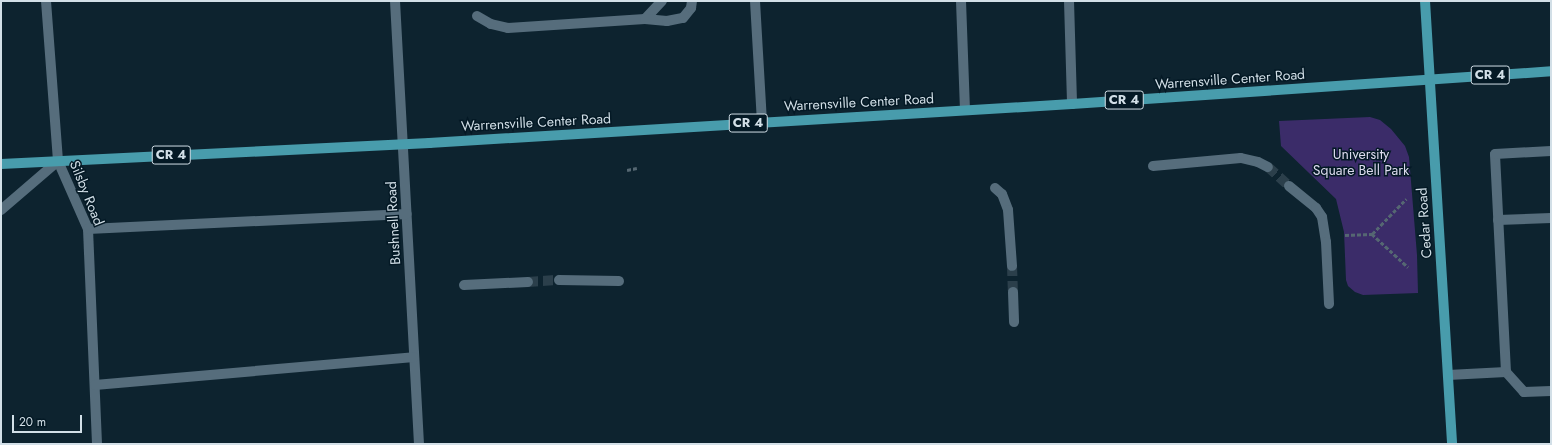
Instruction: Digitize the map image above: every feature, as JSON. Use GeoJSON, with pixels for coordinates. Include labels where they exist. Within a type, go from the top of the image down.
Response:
{"type":"FeatureCollection","features":[{"type":"Feature","properties":{"kind":"main road","name":"Cedar Road"},"geometry":{"type":"LineString","coordinates":[[1426,1],[1452,444]]}},
{"type":"Feature","properties":{"kind":"main road","name":"Warrensville Center Road"},"geometry":{"type":"LineString","coordinates":[[1,164],[403,144],[1072,104],[1551,71]]}},
{"type":"Feature","properties":{"kind":"street","name":"Silsby Road"},"geometry":{"type":"LineString","coordinates":[[46,1],[58,161],[88,229],[97,444]]}},
{"type":"Feature","properties":{"kind":"street","name":"Bushnell Road"},"geometry":{"type":"LineString","coordinates":[[395,1],[419,444]]}},
{"type":"Feature","properties":{"kind":"street"},"geometry":{"type":"LineString","coordinates":[[645,19],[662,1]]}},
{"type":"Feature","properties":{"kind":"street"},"geometry":{"type":"LineString","coordinates":[[477,16],[491,24],[508,28],[645,19],[667,21],[683,18],[691,8],[692,1]]}},
{"type":"Feature","properties":{"kind":"street"},"geometry":{"type":"LineString","coordinates":[[755,1],[762,122]]}},
{"type":"Feature","properties":{"kind":"street"},"geometry":{"type":"LineString","coordinates":[[961,1],[965,110]]}},
{"type":"Feature","properties":{"kind":"street"},"geometry":{"type":"LineString","coordinates":[[1069,1],[1072,104]]}},
{"type":"Feature","properties":{"kind":"street"},"geometry":{"type":"LineString","coordinates":[[1551,151],[1495,154],[1506,372],[1524,392],[1551,390]]}},
{"type":"Feature","properties":{"kind":"street"},"geometry":{"type":"LineString","coordinates":[[1152,166],[1240,158],[1258,162],[1268,167]]}},
{"type":"Feature","properties":{"kind":"street"},"geometry":{"type":"LineString","coordinates":[[1,210],[58,161]]}},
{"type":"Feature","properties":{"kind":"street"},"geometry":{"type":"LineString","coordinates":[[1289,186],[1316,208],[1322,217],[1326,242],[1329,304]]}},
{"type":"Feature","properties":{"kind":"street"},"geometry":{"type":"LineString","coordinates":[[995,188],[1002,194],[1008,210],[1012,266]]}},
{"type":"Feature","properties":{"kind":"street"},"geometry":{"type":"LineString","coordinates":[[88,229],[407,214]]}},
{"type":"Feature","properties":{"kind":"street"},"geometry":{"type":"LineString","coordinates":[[1498,220],[1551,218]]}},
{"type":"Feature","properties":{"kind":"street"},"geometry":{"type":"LineString","coordinates":[[559,280],[619,281]]}},
{"type":"Feature","properties":{"kind":"street"},"geometry":{"type":"LineString","coordinates":[[464,285],[528,282]]}},
{"type":"Feature","properties":{"kind":"street"},"geometry":{"type":"LineString","coordinates":[[1012,292],[1014,322]]}},
{"type":"Feature","properties":{"kind":"street"},"geometry":{"type":"LineString","coordinates":[[95,385],[414,357]]}},
{"type":"Feature","properties":{"kind":"street"},"geometry":{"type":"LineString","coordinates":[[1448,374],[1506,372]]}},
{"type":"Feature","properties":{"kind":"path"},"geometry":{"type":"LineString","coordinates":[[627,170],[637,168]]}},
{"type":"Feature","properties":{"kind":"path"},"geometry":{"type":"LineString","coordinates":[[1345,235],[1372,234],[1406,199]]}},
{"type":"Feature","properties":{"kind":"path"},"geometry":{"type":"LineString","coordinates":[[1372,234],[1408,267]]}},
{"type":"Feature","properties":{"kind":"green space","name":"University Square Bell Park"},"geometry":{"type":"Polygon","coordinates":[[[1370,117],[1380,120],[1391,129],[1405,146],[1409,157],[1417,255],[1418,293],[1363,295],[1355,292],[1348,286],[1346,280],[1344,232],[1336,199],[1281,146],[1279,121],[1370,117]]]}},
{"type":"Feature","properties":{"kind":"tunnel"},"geometry":{"type":"LineString","coordinates":[[1268,167],[1289,186]]}},
{"type":"Feature","properties":{"kind":"tunnel"},"geometry":{"type":"LineString","coordinates":[[1012,266],[1013,292]]}},
{"type":"Feature","properties":{"kind":"tunnel"},"geometry":{"type":"LineString","coordinates":[[528,282],[559,280]]}}]}
